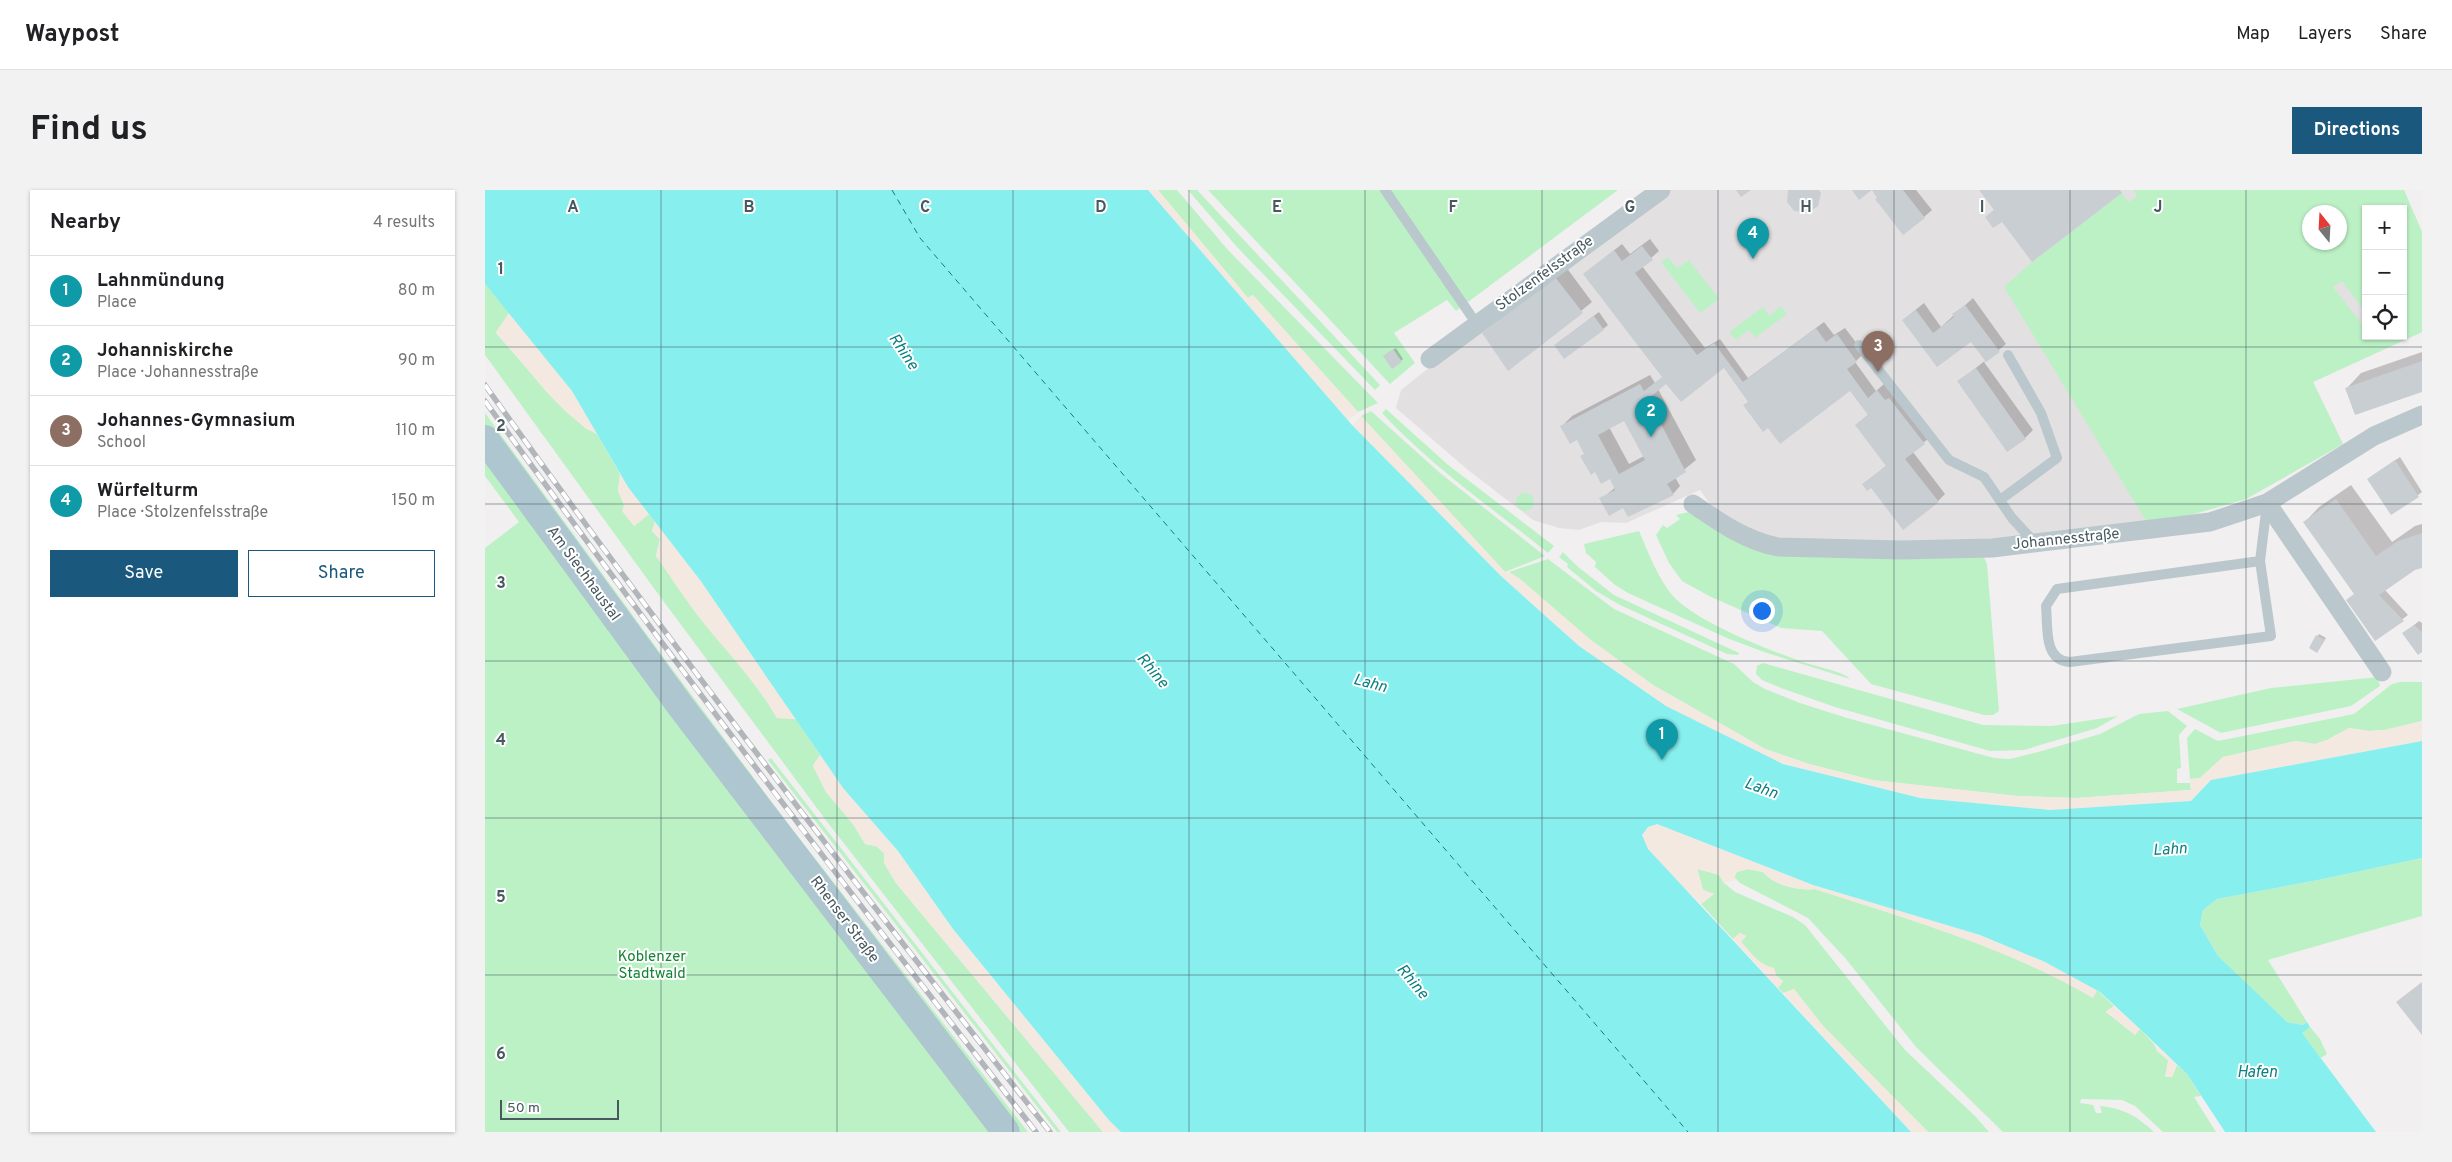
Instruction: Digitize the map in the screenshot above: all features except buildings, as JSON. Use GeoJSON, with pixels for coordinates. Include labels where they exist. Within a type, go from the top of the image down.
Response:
{"type":"FeatureCollection","features":[{"type":"Feature","properties":{"kind":"main road","name":"Am Siechhaustal"},"geometry":{"type":"LineString","coordinates":[[485,439],[682,708]]}},
{"type":"Feature","properties":{"kind":"main road","name":"Rhenser Straße"},"geometry":{"type":"LineString","coordinates":[[682,708],[1006,1132]]}},
{"type":"Feature","properties":{"kind":"street","name":"Stolzenfelsstraße"},"geometry":{"type":"LineString","coordinates":[[1430,358],[1661,190]]}},
{"type":"Feature","properties":{"kind":"street","name":"Johannesstraße"},"geometry":{"type":"LineString","coordinates":[[1693,504],[1738,533],[1762,544],[1778,547],[1901,550],[1992,548],[2210,522],[2267,503],[2374,436],[2422,415]]}},
{"type":"Feature","properties":{"kind":"street"},"geometry":{"type":"LineString","coordinates":[[2267,503],[2382,672]]}},
{"type":"Feature","properties":{"kind":"lane"},"geometry":{"type":"LineString","coordinates":[[1385,190],[1476,323]]}},
{"type":"Feature","properties":{"kind":"lane"},"geometry":{"type":"LineString","coordinates":[[1859,345],[1949,460],[1984,477],[2035,543]]}},
{"type":"Feature","properties":{"kind":"lane"},"geometry":{"type":"LineString","coordinates":[[2000,500],[2057,458],[2041,413],[2008,355]]}},
{"type":"Feature","properties":{"kind":"lane"},"geometry":{"type":"LineString","coordinates":[[2260,561],[2057,589],[2046,606],[2050,649],[2054,657],[2060,662],[2070,662],[2271,636],[2260,561],[2267,503]]}},
{"type":"Feature","properties":{"kind":"shaded area"},"geometry":{"type":"Polygon","coordinates":[[[1671,190],[2404,190],[2422,232],[2422,332],[2407,339],[2407,205],[2362,205],[2362,340],[2405,340],[2313,382],[2343,444],[2246,499],[2194,514],[1990,542],[1901,543],[1773,539],[1743,528],[1715,511],[1700,490],[1626,523],[1601,522],[1579,530],[1559,528],[1533,520],[1468,470],[1396,408],[1401,390],[1475,331],[1671,190]]]}},
{"type":"Feature","properties":{"kind":"green space"},"geometry":{"type":"Polygon","coordinates":[[[1158,190],[1177,190],[1228,250],[1378,403],[1358,412],[1253,295],[1248,298],[1158,190]]]}},
{"type":"Feature","properties":{"kind":"green space"},"geometry":{"type":"Polygon","coordinates":[[[1188,190],[1197,190],[1380,385],[1375,390],[1237,247],[1188,190]]]}},
{"type":"Feature","properties":{"kind":"green space"},"geometry":{"type":"Polygon","coordinates":[[[1208,190],[1618,190],[1456,311],[1447,300],[1394,333],[1415,363],[1390,384],[1208,190]]]}},
{"type":"Feature","properties":{"kind":"green space"},"geometry":{"type":"Polygon","coordinates":[[[2134,190],[2404,190],[2422,232],[2422,332],[2407,339],[2407,205],[2362,205],[2362,308],[2342,281],[2333,287],[2362,324],[2362,340],[2405,340],[2313,382],[2343,444],[2246,499],[2194,514],[2146,521],[2004,287],[2032,262],[2122,193],[2128,202],[2137,196],[2134,190]]]}},
{"type":"Feature","properties":{"kind":"green space"},"geometry":{"type":"Polygon","coordinates":[[[1668,257],[1677,268],[1689,260],[1719,299],[1700,313],[1661,262],[1668,257]]]}},
{"type":"Feature","properties":{"kind":"green space"},"geometry":{"type":"Polygon","coordinates":[[[485,284],[509,313],[496,333],[549,394],[585,428],[597,434],[620,474],[618,491],[634,526],[649,514],[655,522],[652,531],[660,539],[656,556],[706,625],[763,693],[777,718],[796,719],[820,755],[813,766],[826,792],[853,824],[865,844],[876,846],[884,853],[884,863],[896,883],[1103,1132],[1069,1132],[828,823],[653,587],[485,355],[485,284]]]}},
{"type":"Feature","properties":{"kind":"green space"},"geometry":{"type":"Polygon","coordinates":[[[1781,306],[1787,314],[1755,338],[1749,330],[1736,340],[1729,332],[1763,307],[1769,316],[1781,306]]]}},
{"type":"Feature","properties":{"kind":"green space"},"geometry":{"type":"Polygon","coordinates":[[[1386,409],[1447,464],[1554,546],[1548,553],[1441,469],[1382,413],[1386,409]]]}},
{"type":"Feature","properties":{"kind":"green space"},"geometry":{"type":"Polygon","coordinates":[[[1371,411],[1440,473],[1545,556],[1505,572],[1361,416],[1371,411]]]}},
{"type":"Feature","properties":{"kind":"green space"},"geometry":{"type":"Polygon","coordinates":[[[485,413],[789,825],[1028,1132],[1016,1132],[485,427],[485,413]]]}},
{"type":"Feature","properties":{"kind":"green space","name":"Koblenzer Stadtwald"},"geometry":{"type":"Polygon","coordinates":[[[485,454],[681,728],[786,867],[992,1132],[485,1132],[485,548],[519,522],[485,476],[485,454]]]}},
{"type":"Feature","properties":{"kind":"green space"},"geometry":{"type":"Polygon","coordinates":[[[1525,493],[1532,495],[1534,502],[1532,509],[1525,511],[1518,509],[1516,502],[1518,495],[1525,493]]]}},
{"type":"Feature","properties":{"kind":"green space"},"geometry":{"type":"Polygon","coordinates":[[[1689,512],[1739,539],[1983,555],[1987,564],[1999,711],[1993,715],[1984,715],[1871,684],[1822,631],[1781,628],[1709,596],[1682,581],[1669,563],[1656,535],[1663,525],[1667,528],[1680,519],[1676,515],[1689,512]]]}},
{"type":"Feature","properties":{"kind":"green space"},"geometry":{"type":"Polygon","coordinates":[[[1639,531],[1662,580],[1672,595],[1683,605],[1713,624],[1749,641],[1802,662],[1840,673],[1850,679],[1764,652],[1727,638],[1628,593],[1615,585],[1595,567],[1596,562],[1586,553],[1584,544],[1639,531]]]}},
{"type":"Feature","properties":{"kind":"green space"},"geometry":{"type":"Polygon","coordinates":[[[1563,552],[1578,567],[1614,595],[1739,653],[1738,655],[1727,654],[1620,605],[1596,591],[1567,567],[1568,564],[1559,557],[1563,552]]]}},
{"type":"Feature","properties":{"kind":"green space"},"geometry":{"type":"Polygon","coordinates":[[[1548,559],[1614,609],[1734,664],[1753,682],[1765,689],[1800,703],[1847,718],[1994,758],[2010,759],[2042,751],[2100,734],[2139,714],[2168,711],[2187,726],[2179,735],[2181,768],[2177,769],[2177,783],[2190,783],[2191,790],[2076,798],[2017,796],[1872,780],[1809,764],[1765,749],[1653,685],[1592,641],[1509,572],[1548,559]]]}},
{"type":"Feature","properties":{"kind":"green space"},"geometry":{"type":"Polygon","coordinates":[[[1763,663],[1983,725],[2052,726],[2118,716],[2097,728],[2024,750],[1990,751],[1835,707],[1781,688],[1762,680],[1756,674],[1757,666],[1763,663]]]}},
{"type":"Feature","properties":{"kind":"green space"},"geometry":{"type":"Polygon","coordinates":[[[2378,677],[2380,686],[2351,706],[2221,733],[2177,709],[2271,688],[2378,677]]]}},
{"type":"Feature","properties":{"kind":"green space"},"geometry":{"type":"Polygon","coordinates":[[[2422,682],[2422,721],[2385,730],[2369,731],[2349,728],[2315,744],[2296,741],[2223,757],[2200,778],[2190,779],[2187,738],[2195,729],[2218,741],[2354,714],[2392,684],[2422,682]]]}},
{"type":"Feature","properties":{"kind":"green space"},"geometry":{"type":"Polygon","coordinates":[[[771,758],[1061,1132],[1057,1132],[768,760],[771,758]]]}},
{"type":"Feature","properties":{"kind":"green space"},"geometry":{"type":"Polygon","coordinates":[[[2422,858],[2422,916],[2268,960],[2307,1022],[2303,1025],[2287,1022],[2246,985],[2218,956],[2200,925],[2203,910],[2217,899],[2422,858]]]}},
{"type":"Feature","properties":{"kind":"green space"},"geometry":{"type":"Polygon","coordinates":[[[1697,868],[1719,875],[1724,883],[1735,892],[1793,917],[1805,925],[1905,1050],[1976,1117],[1989,1132],[1928,1132],[1823,1026],[1794,989],[1783,993],[1778,988],[1783,981],[1757,960],[1741,942],[1746,936],[1740,933],[1733,939],[1701,904],[1714,894],[1703,890],[1697,868]]]}},
{"type":"Feature","properties":{"kind":"green space"},"geometry":{"type":"Polygon","coordinates":[[[1748,869],[1763,872],[1767,877],[1780,884],[1802,889],[1815,889],[1957,936],[2026,963],[2093,997],[2097,990],[2114,1006],[2106,1012],[2135,1035],[2140,1029],[2154,1044],[2157,1051],[2168,1060],[2172,1077],[2177,1065],[2187,1074],[2201,1096],[2194,1097],[2216,1132],[2163,1132],[2135,1106],[2122,1100],[2081,1099],[2080,1103],[2093,1105],[2096,1113],[2102,1113],[2100,1106],[2123,1111],[2142,1121],[2154,1132],[2003,1132],[1916,1047],[1846,959],[1808,918],[1740,883],[1734,877],[1737,872],[1748,869]]]}},
{"type":"Feature","properties":{"kind":"green space"},"geometry":{"type":"Polygon","coordinates":[[[2310,1027],[2320,1039],[2327,1054],[2321,1058],[2301,1033],[2310,1027]]]}},
{"type":"Feature","properties":{"kind":"sand"},"geometry":{"type":"Polygon","coordinates":[[[1148,190],[1158,190],[1248,298],[1253,295],[1358,412],[1348,421],[1148,190]]]}},
{"type":"Feature","properties":{"kind":"sand"},"geometry":{"type":"Polygon","coordinates":[[[509,313],[572,391],[597,434],[583,425],[556,402],[496,332],[509,313]]]}},
{"type":"Feature","properties":{"kind":"sand"},"geometry":{"type":"Polygon","coordinates":[[[1361,416],[1507,574],[1509,572],[1519,578],[1592,641],[1653,685],[1765,749],[1809,764],[1872,780],[2017,796],[2076,798],[2191,790],[2190,779],[2200,778],[2223,757],[2296,741],[2315,744],[2349,728],[2369,731],[2385,730],[2422,721],[2422,741],[2211,780],[2191,801],[2050,810],[1920,798],[1805,771],[1762,755],[1666,706],[1579,646],[1501,576],[1352,425],[1361,416]]]}},
{"type":"Feature","properties":{"kind":"sand"},"geometry":{"type":"Polygon","coordinates":[[[620,474],[649,514],[634,526],[622,511],[624,505],[618,491],[620,474]]]}},
{"type":"Feature","properties":{"kind":"sand"},"geometry":{"type":"Polygon","coordinates":[[[655,522],[700,580],[796,719],[777,718],[752,682],[686,600],[656,556],[660,539],[652,531],[655,522]]]}},
{"type":"Feature","properties":{"kind":"sand"},"geometry":{"type":"Polygon","coordinates":[[[820,755],[843,788],[898,851],[953,929],[1108,1119],[1121,1132],[1103,1132],[896,883],[884,863],[884,853],[876,846],[865,844],[853,824],[826,792],[813,765],[820,755]]]}},
{"type":"Feature","properties":{"kind":"sand"},"geometry":{"type":"Polygon","coordinates":[[[1657,824],[1813,885],[1980,935],[2045,962],[2097,990],[2093,998],[2060,980],[1992,949],[1815,889],[1787,886],[1773,880],[1763,872],[1748,869],[1737,872],[1734,877],[1737,880],[1724,883],[1719,875],[1697,869],[1703,890],[1714,894],[1701,904],[1677,881],[1643,841],[1642,835],[1644,830],[1657,824]]]}},
{"type":"Feature","properties":{"kind":"sand"},"geometry":{"type":"Polygon","coordinates":[[[1740,933],[1746,936],[1741,942],[1755,958],[1774,968],[1777,977],[1783,981],[1778,988],[1733,939],[1740,933]]]}},
{"type":"Feature","properties":{"kind":"sand"},"geometry":{"type":"Polygon","coordinates":[[[1794,989],[1823,1026],[1928,1132],[1911,1132],[1783,993],[1794,989]]]}},
{"type":"Feature","properties":{"kind":"sand"},"geometry":{"type":"Polygon","coordinates":[[[2114,1006],[2140,1029],[2135,1035],[2106,1011],[2114,1006]]]}},
{"type":"Feature","properties":{"kind":"sand"},"geometry":{"type":"Polygon","coordinates":[[[2154,1044],[2177,1065],[2172,1077],[2165,1077],[2168,1060],[2157,1051],[2154,1044]]]}},
{"type":"Feature","properties":{"kind":"water"},"geometry":{"type":"Polygon","coordinates":[[[485,190],[1148,190],[1352,425],[1501,576],[1579,646],[1666,706],[1783,764],[1920,798],[2050,810],[2191,801],[2211,780],[2422,741],[2422,858],[2217,899],[2203,910],[2200,925],[2218,956],[2287,1022],[2303,1025],[2307,1022],[2310,1027],[2302,1033],[2376,1132],[2225,1132],[2187,1074],[2140,1029],[2100,992],[2045,962],[1980,935],[1813,885],[1657,824],[1648,827],[1642,835],[1648,849],[1911,1132],[1121,1132],[1108,1119],[953,929],[898,851],[843,788],[700,580],[628,487],[572,391],[485,284],[485,190]]]}},
{"type":"Feature","properties":{"kind":"ferry route"},"geometry":{"type":"LineString","coordinates":[[892,190],[920,238],[1688,1132]]}},
{"type":"Feature","properties":{"kind":"railway"},"geometry":{"type":"LineString","coordinates":[[485,385],[553,480],[763,762],[1050,1132]]}},
{"type":"Feature","properties":{"kind":"railway"},"geometry":{"type":"LineString","coordinates":[[485,401],[757,769],[1036,1132]]}},
{"type":"Feature","properties":{"kind":"place","name":"Würfelturm"},"geometry":{"type":"Point","coordinates":[1753,259]}},
{"type":"Feature","properties":{"kind":"place","name":"Johannes-Gymnasium"},"geometry":{"type":"Point","coordinates":[1878,372]}},
{"type":"Feature","properties":{"kind":"place","name":"Johanniskirche"},"geometry":{"type":"Point","coordinates":[1651,437]}},
{"type":"Feature","properties":{"kind":"place","name":"Lahnmündung"},"geometry":{"type":"Point","coordinates":[1662,760]}},
{"type":"Feature","properties":{"kind":"water label","name":"Rhine"},"geometry":{"type":"Point","coordinates":[903,352]}},
{"type":"Feature","properties":{"kind":"water label","name":"Rhine"},"geometry":{"type":"Point","coordinates":[1152,671]}},
{"type":"Feature","properties":{"kind":"water label","name":"Lahn"},"geometry":{"type":"Point","coordinates":[1370,684]}},
{"type":"Feature","properties":{"kind":"water label","name":"Lahn"},"geometry":{"type":"Point","coordinates":[1761,789]}},
{"type":"Feature","properties":{"kind":"water label","name":"Lahn"},"geometry":{"type":"Point","coordinates":[2170,850]}},
{"type":"Feature","properties":{"kind":"water label","name":"Rhine"},"geometry":{"type":"Point","coordinates":[1412,982]}},
{"type":"Feature","properties":{"kind":"water label","name":"Hafen"},"geometry":{"type":"Point","coordinates":[2257,1073]}}]}
